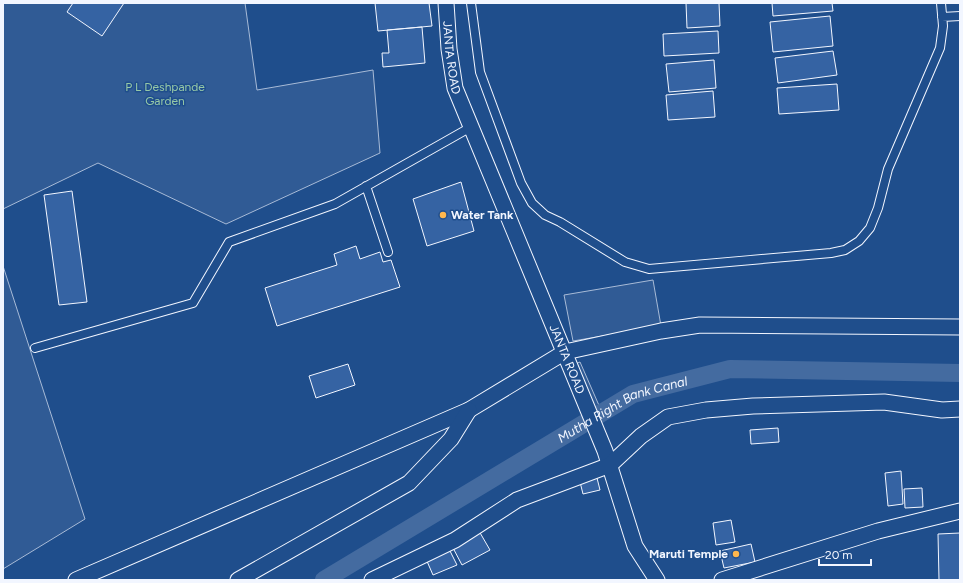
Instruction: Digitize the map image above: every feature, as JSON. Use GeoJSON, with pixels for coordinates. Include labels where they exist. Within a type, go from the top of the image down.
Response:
{"type":"FeatureCollection","features":[{"type":"Feature","properties":{"kind":"street","name":"JANTA ROAD"},"geometry":{"type":"LineString","coordinates":[[446,3],[449,49],[456,88],[607,458],[635,546],[657,580]]}},
{"type":"Feature","properties":{"kind":"street"},"geometry":{"type":"LineString","coordinates":[[76,580],[469,410],[565,352],[661,331],[700,325],[960,327]]}},
{"type":"Feature","properties":{"kind":"street"},"geometry":{"type":"LineString","coordinates":[[372,580],[455,540],[517,500],[607,458],[668,417],[706,410],[753,406],[884,402],[942,410],[960,409]]}},
{"type":"Feature","properties":{"kind":"street"},"geometry":{"type":"LineString","coordinates":[[238,580],[409,483],[451,439],[469,410]]}},
{"type":"Feature","properties":{"kind":"street"},"geometry":{"type":"LineString","coordinates":[[722,580],[878,531],[960,511]]}},
{"type":"Feature","properties":{"kind":"lane"},"geometry":{"type":"LineString","coordinates":[[471,3],[480,72],[521,183],[532,203],[545,215],[560,222],[625,262],[650,269],[831,253],[845,250],[859,241],[870,228],[878,208],[888,169],[940,48],[943,26],[941,3]]}},
{"type":"Feature","properties":{"kind":"lane"},"geometry":{"type":"LineString","coordinates":[[942,17],[960,16]]}},
{"type":"Feature","properties":{"kind":"lane"},"geometry":{"type":"LineString","coordinates":[[36,348],[193,302],[229,242],[335,204],[471,126]]}},
{"type":"Feature","properties":{"kind":"lane"},"geometry":{"type":"LineString","coordinates":[[366,186],[388,252]]}},
{"type":"Feature","properties":{"kind":"shaded area","name":"P L Deshpande Garden"},"geometry":{"type":"Polygon","coordinates":[[[3,3],[245,3],[257,90],[373,70],[380,153],[226,224],[98,163],[3,209],[3,3]]]}},
{"type":"Feature","properties":{"kind":"shaded area"},"geometry":{"type":"Polygon","coordinates":[[[3,266],[85,519],[3,569],[3,266]]]}},
{"type":"Feature","properties":{"kind":"shaded area"},"geometry":{"type":"Polygon","coordinates":[[[653,280],[661,326],[573,341],[564,295],[653,280]]]}},
{"type":"Feature","properties":{"kind":"shaded area"},"geometry":{"type":"Polygon","coordinates":[[[580,362],[601,410],[596,411],[575,364],[580,362]]]}},
{"type":"Feature","properties":{"kind":"building"},"geometry":{"type":"Polygon","coordinates":[[[73,3],[124,3],[102,36],[67,12],[73,3]]]}},
{"type":"Feature","properties":{"kind":"building"},"geometry":{"type":"Polygon","coordinates":[[[375,3],[429,3],[432,26],[378,31],[375,3]]]}},
{"type":"Feature","properties":{"kind":"building"},"geometry":{"type":"Polygon","coordinates":[[[686,3],[719,3],[720,26],[687,28],[686,3]]]}},
{"type":"Feature","properties":{"kind":"building"},"geometry":{"type":"Polygon","coordinates":[[[772,3],[832,3],[833,11],[773,16],[772,3]]]}},
{"type":"Feature","properties":{"kind":"building"},"geometry":{"type":"Polygon","coordinates":[[[830,16],[833,46],[773,52],[770,22],[830,16]]]}},
{"type":"Feature","properties":{"kind":"building"},"geometry":{"type":"Polygon","coordinates":[[[422,27],[425,63],[383,67],[382,53],[389,53],[387,30],[422,27]]]}},
{"type":"Feature","properties":{"kind":"building"},"geometry":{"type":"Polygon","coordinates":[[[718,31],[719,53],[664,56],[663,34],[718,31]]]}},
{"type":"Feature","properties":{"kind":"building"},"geometry":{"type":"Polygon","coordinates":[[[833,51],[837,75],[778,83],[775,58],[833,51]]]}},
{"type":"Feature","properties":{"kind":"building"},"geometry":{"type":"Polygon","coordinates":[[[714,60],[716,88],[669,92],[666,64],[714,60]]]}},
{"type":"Feature","properties":{"kind":"building"},"geometry":{"type":"Polygon","coordinates":[[[837,84],[839,110],[779,114],[777,88],[837,84]]]}},
{"type":"Feature","properties":{"kind":"building"},"geometry":{"type":"Polygon","coordinates":[[[713,91],[715,117],[668,120],[666,95],[713,91]]]}},
{"type":"Feature","properties":{"kind":"building","name":"Water Tank"},"geometry":{"type":"Polygon","coordinates":[[[461,182],[474,231],[427,246],[413,199],[461,182]]]}},
{"type":"Feature","properties":{"kind":"building"},"geometry":{"type":"Polygon","coordinates":[[[72,191],[87,302],[59,305],[44,195],[72,191]]]}},
{"type":"Feature","properties":{"kind":"building"},"geometry":{"type":"Polygon","coordinates":[[[356,246],[360,259],[380,252],[383,262],[391,260],[400,287],[277,326],[265,288],[337,265],[334,254],[356,246]]]}},
{"type":"Feature","properties":{"kind":"building"},"geometry":{"type":"Polygon","coordinates":[[[348,364],[355,385],[316,398],[309,376],[348,364]]]}},
{"type":"Feature","properties":{"kind":"building"},"geometry":{"type":"Polygon","coordinates":[[[778,428],[779,442],[751,444],[750,430],[778,428]]]}},
{"type":"Feature","properties":{"kind":"building"},"geometry":{"type":"Polygon","coordinates":[[[901,471],[903,504],[888,506],[885,473],[901,471]]]}},
{"type":"Feature","properties":{"kind":"building"},"geometry":{"type":"Polygon","coordinates":[[[597,478],[600,490],[583,494],[580,482],[597,478]]]}},
{"type":"Feature","properties":{"kind":"building"},"geometry":{"type":"Polygon","coordinates":[[[922,488],[923,507],[905,508],[904,489],[922,488]]]}},
{"type":"Feature","properties":{"kind":"building"},"geometry":{"type":"Polygon","coordinates":[[[731,520],[735,542],[716,545],[713,523],[731,520]]]}},
{"type":"Feature","properties":{"kind":"building"},"geometry":{"type":"Polygon","coordinates":[[[479,531],[490,550],[462,565],[452,546],[479,531]]]}},
{"type":"Feature","properties":{"kind":"building"},"geometry":{"type":"Polygon","coordinates":[[[960,533],[960,580],[939,580],[938,534],[960,533]]]}},
{"type":"Feature","properties":{"kind":"building"},"geometry":{"type":"Polygon","coordinates":[[[751,544],[755,562],[724,568],[720,551],[751,544]]]}},
{"type":"Feature","properties":{"kind":"building"},"geometry":{"type":"Polygon","coordinates":[[[449,549],[457,565],[433,575],[426,559],[449,549]]]}},
{"type":"Feature","properties":{"kind":"waterway","name":"Mutha Right Bank Canal"},"geometry":{"type":"LineString","coordinates":[[324,580],[633,394],[730,369],[960,373]]}},
{"type":"Feature","properties":{"kind":"place","name":"Water Tank"},"geometry":{"type":"Point","coordinates":[443,215]}},
{"type":"Feature","properties":{"kind":"place","name":"Maruti Temple"},"geometry":{"type":"Point","coordinates":[736,554]}}]}
